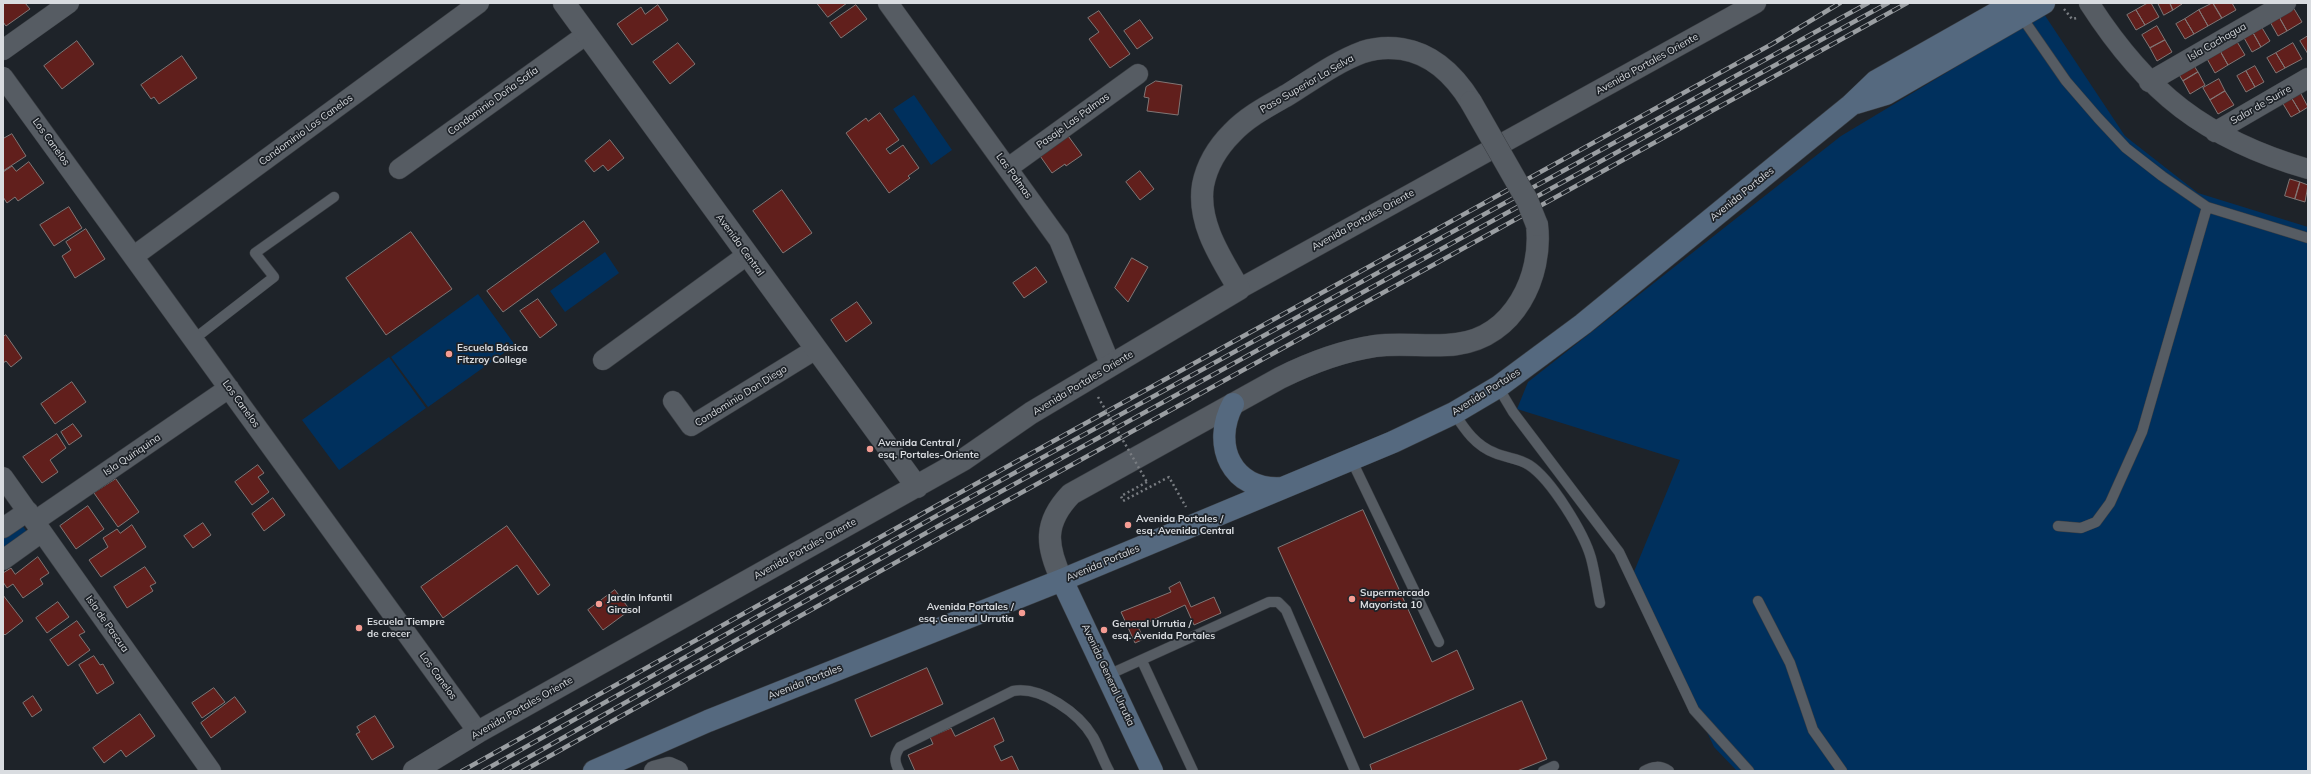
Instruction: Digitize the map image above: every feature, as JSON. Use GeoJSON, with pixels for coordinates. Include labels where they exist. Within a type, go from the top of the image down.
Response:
{"type":"FeatureCollection","features":[{"type":"Feature","properties":{"kind":"main road","name":"Avenida Portales"},"geometry":{"type":"LineString","coordinates":[[594,771],[708,721],[1062,580],[1351,459],[1454,413],[1498,386],[1583,324],[1851,105],[1886,94],[2018,10],[2044,3]]}},
{"type":"Feature","properties":{"kind":"main road"},"geometry":{"type":"LineString","coordinates":[[1233,404],[1224,425],[1223,437],[1225,448],[1233,467],[1245,479],[1253,484],[1263,488],[1282,488]]}},
{"type":"Feature","properties":{"kind":"main road","name":"Avenida General Urrutia"},"geometry":{"type":"LineString","coordinates":[[1062,580],[1152,771]]}},
{"type":"Feature","properties":{"kind":"street"},"geometry":{"type":"LineString","coordinates":[[3,50],[69,3]]}},
{"type":"Feature","properties":{"kind":"street","name":"Condominio Los Canelos"},"geometry":{"type":"LineString","coordinates":[[134,256],[479,3]]}},
{"type":"Feature","properties":{"kind":"street","name":"Avenida Central"},"geometry":{"type":"LineString","coordinates":[[564,3],[917,487]]}},
{"type":"Feature","properties":{"kind":"street","name":"Las Palmas"},"geometry":{"type":"LineString","coordinates":[[888,3],[1047,222],[1066,254],[1111,366]]}},
{"type":"Feature","properties":{"kind":"street","name":"Avenida Portales Oriente"},"geometry":{"type":"LineString","coordinates":[[414,771],[478,732],[917,487],[963,460],[1031,413],[1239,289],[1756,3]]}},
{"type":"Feature","properties":{"kind":"street","name":"Isla Cachagua"},"geometry":{"type":"LineString","coordinates":[[2149,82],[2286,3]]}},
{"type":"Feature","properties":{"kind":"street"},"geometry":{"type":"LineString","coordinates":[[2092,4],[2119,47],[2149,82],[2192,117],[2215,132],[2262,155],[2307,168]]}},
{"type":"Feature","properties":{"kind":"street","name":"Condominio Doña Sofía"},"geometry":{"type":"LineString","coordinates":[[399,169],[587,34]]}},
{"type":"Feature","properties":{"kind":"street","name":"Paso Superior La Selva"},"geometry":{"type":"LineString","coordinates":[[1239,289],[1213,241],[1204,214],[1202,200],[1203,186],[1211,161],[1224,142],[1243,123],[1335,66],[1365,52],[1388,48],[1412,51],[1434,61],[1452,76],[1471,102],[1527,200],[1537,225]]}},
{"type":"Feature","properties":{"kind":"street","name":"Pasaje Las Palmas"},"geometry":{"type":"LineString","coordinates":[[1008,168],[1138,74]]}},
{"type":"Feature","properties":{"kind":"street","name":"Los Canelos"},"geometry":{"type":"LineString","coordinates":[[3,76],[478,732]]}},
{"type":"Feature","properties":{"kind":"street","name":"Salar de Surire"},"geometry":{"type":"LineString","coordinates":[[2215,132],[2308,78]]}},
{"type":"Feature","properties":{"kind":"street","name":"Avenida Portales"},"geometry":{"type":"LineString","coordinates":[[1062,580],[1056,566],[1049,540],[1052,521],[1063,502],[1081,487],[1296,370],[1335,355],[1394,344],[1459,344],[1487,333],[1511,314],[1528,289],[1538,254],[1537,225]]}},
{"type":"Feature","properties":{"kind":"street"},"geometry":{"type":"LineString","coordinates":[[603,360],[748,255]]}},
{"type":"Feature","properties":{"kind":"street","name":"Condominio Don Diego"},"geometry":{"type":"LineString","coordinates":[[673,401],[691,426],[816,349]]}},
{"type":"Feature","properties":{"kind":"street","name":"Isla Quiriquina"},"geometry":{"type":"LineString","coordinates":[[3,560],[35,522],[230,388]]}},
{"type":"Feature","properties":{"kind":"street","name":"Isla de Pascua"},"geometry":{"type":"LineString","coordinates":[[3,477],[211,771]]}},
{"type":"Feature","properties":{"kind":"street","name":"Isla Quiriquina"},"geometry":{"type":"LineString","coordinates":[[3,528],[35,522]]}},
{"type":"Feature","properties":{"kind":"lane"},"geometry":{"type":"LineString","coordinates":[[2018,10],[2066,81],[2126,148],[2175,186],[2207,207],[2308,238]]}},
{"type":"Feature","properties":{"kind":"lane"},"geometry":{"type":"LineString","coordinates":[[194,339],[274,277],[255,253],[334,197]]}},
{"type":"Feature","properties":{"kind":"lane"},"geometry":{"type":"LineString","coordinates":[[2058,526],[2081,528],[2096,522],[2110,503],[2142,432],[2207,207]]}},
{"type":"Feature","properties":{"kind":"lane"},"geometry":{"type":"LineString","coordinates":[[1498,386],[1513,412],[1619,552],[1694,710],[1749,771]]}},
{"type":"Feature","properties":{"kind":"lane"},"geometry":{"type":"LineString","coordinates":[[1454,413],[1479,445],[1496,454],[1513,458],[1530,465],[1546,480],[1578,528],[1586,544],[1591,558],[1600,604]]}},
{"type":"Feature","properties":{"kind":"lane"},"geometry":{"type":"LineString","coordinates":[[1351,459],[1439,642]]}},
{"type":"Feature","properties":{"kind":"lane"},"geometry":{"type":"LineString","coordinates":[[1758,601],[1790,663],[1813,730],[1842,771]]}},
{"type":"Feature","properties":{"kind":"lane"},"geometry":{"type":"LineString","coordinates":[[1108,675],[1269,602],[1278,602],[1286,610],[1355,771]]}},
{"type":"Feature","properties":{"kind":"lane"},"geometry":{"type":"LineString","coordinates":[[1142,660],[1193,771]]}},
{"type":"Feature","properties":{"kind":"lane"},"geometry":{"type":"LineString","coordinates":[[899,771],[895,763],[895,755],[900,747],[1013,692],[1022,690],[1038,693],[1080,719],[1092,736],[1109,771]]}},
{"type":"Feature","properties":{"kind":"lane"},"geometry":{"type":"LineString","coordinates":[[1543,771],[1554,766]]}},
{"type":"Feature","properties":{"kind":"lane"},"geometry":{"type":"LineString","coordinates":[[1644,771],[1652,767],[1663,767],[1669,771]]}},
{"type":"Feature","properties":{"kind":"path"},"geometry":{"type":"LineString","coordinates":[[1098,397],[1147,482],[1121,496],[1123,501],[1169,477],[1194,524]]}},
{"type":"Feature","properties":{"kind":"shaded area"},"geometry":{"type":"Polygon","coordinates":[[[2044,14],[2125,136],[2198,193],[2308,227],[2308,771],[1737,771],[1714,747],[1633,574],[1680,460],[1517,409],[1528,382],[1841,136],[2044,14]]]}},
{"type":"Feature","properties":{"kind":"shaded area"},"geometry":{"type":"Polygon","coordinates":[[[914,95],[952,150],[931,165],[893,109],[914,95]]]}},
{"type":"Feature","properties":{"kind":"shaded area"},"geometry":{"type":"Polygon","coordinates":[[[605,252],[619,273],[565,312],[550,291],[605,252]]]}},
{"type":"Feature","properties":{"kind":"shaded area"},"geometry":{"type":"Polygon","coordinates":[[[478,294],[515,345],[428,407],[391,357],[478,294]]]}},
{"type":"Feature","properties":{"kind":"shaded area"},"geometry":{"type":"Polygon","coordinates":[[[389,357],[426,408],[339,470],[302,420],[389,357]]]}},
{"type":"Feature","properties":{"kind":"shaded area"},"geometry":{"type":"Polygon","coordinates":[[[21,524],[28,533],[3,550],[3,537],[21,524]]]}},
{"type":"Feature","properties":{"kind":"building"},"geometry":{"type":"Polygon","coordinates":[[[3,3],[25,3],[30,9],[6,26],[3,22],[3,3]]]}},
{"type":"Feature","properties":{"kind":"building"},"geometry":{"type":"Polygon","coordinates":[[[817,3],[847,3],[828,17],[817,3]]]}},
{"type":"Feature","properties":{"kind":"building"},"geometry":{"type":"Polygon","coordinates":[[[2148,3],[2151,3],[2159,17],[2145,25],[2136,10],[2148,3]]]}},
{"type":"Feature","properties":{"kind":"building"},"geometry":{"type":"Polygon","coordinates":[[[2158,3],[2170,3],[2173,10],[2164,15],[2158,3]]]}},
{"type":"Feature","properties":{"kind":"building"},"geometry":{"type":"Polygon","coordinates":[[[2170,3],[2181,3],[2182,4],[2173,10],[2170,3]]]}},
{"type":"Feature","properties":{"kind":"building"},"geometry":{"type":"Polygon","coordinates":[[[2213,3],[2232,3],[2236,10],[2222,18],[2213,3]]]}},
{"type":"Feature","properties":{"kind":"building"},"geometry":{"type":"Polygon","coordinates":[[[2213,3],[2222,18],[2208,26],[2199,10],[2213,3]]]}},
{"type":"Feature","properties":{"kind":"building"},"geometry":{"type":"Polygon","coordinates":[[[658,5],[668,20],[632,45],[617,24],[641,7],[645,14],[658,5]]]}},
{"type":"Feature","properties":{"kind":"building"},"geometry":{"type":"Polygon","coordinates":[[[856,5],[867,19],[841,38],[830,23],[856,5]]]}},
{"type":"Feature","properties":{"kind":"building"},"geometry":{"type":"Polygon","coordinates":[[[2293,7],[2302,22],[2287,31],[2278,15],[2293,7]]]}},
{"type":"Feature","properties":{"kind":"building"},"geometry":{"type":"Polygon","coordinates":[[[2136,10],[2145,25],[2136,30],[2127,15],[2136,10]]]}},
{"type":"Feature","properties":{"kind":"building"},"geometry":{"type":"Polygon","coordinates":[[[2199,10],[2208,26],[2194,34],[2185,19],[2199,10]]]}},
{"type":"Feature","properties":{"kind":"building"},"geometry":{"type":"Polygon","coordinates":[[[1099,11],[1130,54],[1110,68],[1089,39],[1099,32],[1088,18],[1099,11]]]}},
{"type":"Feature","properties":{"kind":"building"},"geometry":{"type":"Polygon","coordinates":[[[2278,15],[2287,31],[2278,36],[2269,20],[2278,15]]]}},
{"type":"Feature","properties":{"kind":"building"},"geometry":{"type":"Polygon","coordinates":[[[2185,19],[2194,34],[2185,39],[2176,24],[2185,19]]]}},
{"type":"Feature","properties":{"kind":"building"},"geometry":{"type":"Polygon","coordinates":[[[1140,20],[1153,38],[1137,49],[1124,31],[1140,20]]]}},
{"type":"Feature","properties":{"kind":"building"},"geometry":{"type":"Polygon","coordinates":[[[2157,26],[2165,40],[2150,48],[2142,35],[2157,26]]]}},
{"type":"Feature","properties":{"kind":"building"},"geometry":{"type":"Polygon","coordinates":[[[2261,26],[2270,41],[2261,47],[2252,31],[2261,26]]]}},
{"type":"Feature","properties":{"kind":"building"},"geometry":{"type":"Polygon","coordinates":[[[2252,31],[2261,47],[2252,52],[2243,36],[2252,31]]]}},
{"type":"Feature","properties":{"kind":"building"},"geometry":{"type":"Polygon","coordinates":[[[2308,36],[2308,54],[2300,41],[2308,36]]]}},
{"type":"Feature","properties":{"kind":"building"},"geometry":{"type":"Polygon","coordinates":[[[2165,40],[2172,52],[2157,61],[2150,48],[2165,40]]]}},
{"type":"Feature","properties":{"kind":"building"},"geometry":{"type":"Polygon","coordinates":[[[2236,40],[2245,55],[2228,65],[2219,49],[2236,40]]]}},
{"type":"Feature","properties":{"kind":"building"},"geometry":{"type":"Polygon","coordinates":[[[77,41],[94,64],[62,89],[44,66],[77,41]]]}},
{"type":"Feature","properties":{"kind":"building"},"geometry":{"type":"Polygon","coordinates":[[[678,43],[695,64],[670,84],[653,62],[678,43]]]}},
{"type":"Feature","properties":{"kind":"building"},"geometry":{"type":"Polygon","coordinates":[[[2293,43],[2302,59],[2285,68],[2276,53],[2293,43]]]}},
{"type":"Feature","properties":{"kind":"building"},"geometry":{"type":"Polygon","coordinates":[[[2219,49],[2228,65],[2215,73],[2206,57],[2219,49]]]}},
{"type":"Feature","properties":{"kind":"building"},"geometry":{"type":"Polygon","coordinates":[[[2276,53],[2285,68],[2276,73],[2267,58],[2276,53]]]}},
{"type":"Feature","properties":{"kind":"building"},"geometry":{"type":"Polygon","coordinates":[[[182,56],[197,78],[159,104],[154,97],[151,99],[141,85],[182,56]]]}},
{"type":"Feature","properties":{"kind":"building"},"geometry":{"type":"Polygon","coordinates":[[[2191,61],[2198,72],[2183,81],[2176,70],[2191,61]]]}},
{"type":"Feature","properties":{"kind":"building"},"geometry":{"type":"Polygon","coordinates":[[[2255,66],[2264,82],[2255,87],[2246,71],[2255,66]]]}},
{"type":"Feature","properties":{"kind":"building"},"geometry":{"type":"Polygon","coordinates":[[[2246,71],[2255,87],[2246,92],[2237,76],[2246,71]]]}},
{"type":"Feature","properties":{"kind":"building"},"geometry":{"type":"Polygon","coordinates":[[[2198,72],[2205,85],[2190,94],[2183,81],[2198,72]]]}},
{"type":"Feature","properties":{"kind":"building"},"geometry":{"type":"Polygon","coordinates":[[[2219,79],[2225,91],[2210,100],[2203,88],[2219,79]]]}},
{"type":"Feature","properties":{"kind":"building"},"geometry":{"type":"Polygon","coordinates":[[[1156,81],[1182,85],[1178,115],[1147,111],[1149,98],[1144,97],[1146,87],[1156,81]]]}},
{"type":"Feature","properties":{"kind":"building"},"geometry":{"type":"Polygon","coordinates":[[[2225,91],[2234,105],[2218,114],[2210,100],[2225,91]]]}},
{"type":"Feature","properties":{"kind":"building"},"geometry":{"type":"Polygon","coordinates":[[[2300,92],[2308,107],[2300,112],[2291,97],[2300,92]]]}},
{"type":"Feature","properties":{"kind":"building"},"geometry":{"type":"Polygon","coordinates":[[[2291,97],[2300,112],[2291,117],[2282,102],[2291,97]]]}},
{"type":"Feature","properties":{"kind":"building"},"geometry":{"type":"Polygon","coordinates":[[[880,113],[899,140],[886,149],[890,154],[903,145],[919,168],[908,176],[910,178],[889,193],[846,133],[866,118],[868,121],[880,113]]]}},
{"type":"Feature","properties":{"kind":"building"},"geometry":{"type":"Polygon","coordinates":[[[1066,133],[1082,155],[1066,166],[1065,164],[1052,173],[1038,153],[1066,133]]]}},
{"type":"Feature","properties":{"kind":"building"},"geometry":{"type":"Polygon","coordinates":[[[12,134],[26,156],[3,171],[3,139],[12,134]]]}},
{"type":"Feature","properties":{"kind":"building"},"geometry":{"type":"Polygon","coordinates":[[[610,140],[624,158],[608,171],[603,165],[594,172],[585,161],[610,140]]]}},
{"type":"Feature","properties":{"kind":"building"},"geometry":{"type":"Polygon","coordinates":[[[29,162],[44,183],[18,201],[15,197],[7,203],[3,197],[3,172],[12,166],[16,171],[29,162]]]}},
{"type":"Feature","properties":{"kind":"building"},"geometry":{"type":"Polygon","coordinates":[[[1140,171],[1154,189],[1140,200],[1126,182],[1140,171]]]}},
{"type":"Feature","properties":{"kind":"building"},"geometry":{"type":"Polygon","coordinates":[[[2290,179],[2300,182],[2295,199],[2285,196],[2290,179]]]}},
{"type":"Feature","properties":{"kind":"building"},"geometry":{"type":"Polygon","coordinates":[[[2300,182],[2308,185],[2305,202],[2295,199],[2300,182]]]}},
{"type":"Feature","properties":{"kind":"building"},"geometry":{"type":"Polygon","coordinates":[[[782,190],[812,233],[783,253],[753,211],[782,190]]]}},
{"type":"Feature","properties":{"kind":"building"},"geometry":{"type":"Polygon","coordinates":[[[69,207],[82,228],[54,246],[40,225],[69,207]]]}},
{"type":"Feature","properties":{"kind":"building"},"geometry":{"type":"Polygon","coordinates":[[[584,221],[599,242],[503,312],[487,291],[584,221]]]}},
{"type":"Feature","properties":{"kind":"building"},"geometry":{"type":"Polygon","coordinates":[[[86,229],[105,259],[75,278],[62,256],[71,250],[66,242],[86,229]]]}},
{"type":"Feature","properties":{"kind":"building"},"geometry":{"type":"Polygon","coordinates":[[[411,232],[452,289],[386,335],[346,278],[411,232]]]}},
{"type":"Feature","properties":{"kind":"building"},"geometry":{"type":"Polygon","coordinates":[[[1132,258],[1148,267],[1128,302],[1115,288],[1132,258]]]}},
{"type":"Feature","properties":{"kind":"building"},"geometry":{"type":"Polygon","coordinates":[[[1036,267],[1047,282],[1024,298],[1013,283],[1036,267]]]}},
{"type":"Feature","properties":{"kind":"building"},"geometry":{"type":"Polygon","coordinates":[[[538,299],[557,325],[540,338],[520,311],[538,299]]]}},
{"type":"Feature","properties":{"kind":"building"},"geometry":{"type":"Polygon","coordinates":[[[857,302],[872,323],[846,342],[831,320],[857,302]]]}},
{"type":"Feature","properties":{"kind":"building"},"geometry":{"type":"Polygon","coordinates":[[[6,335],[22,358],[11,367],[6,361],[3,363],[3,337],[6,335]]]}},
{"type":"Feature","properties":{"kind":"building"},"geometry":{"type":"Polygon","coordinates":[[[72,382],[86,402],[55,424],[41,404],[72,382]]]}},
{"type":"Feature","properties":{"kind":"building"},"geometry":{"type":"Polygon","coordinates":[[[73,424],[82,436],[69,445],[61,432],[73,424]]]}},
{"type":"Feature","properties":{"kind":"building"},"geometry":{"type":"Polygon","coordinates":[[[57,434],[66,448],[50,460],[58,472],[42,483],[23,457],[57,434]]]}},
{"type":"Feature","properties":{"kind":"building"},"geometry":{"type":"Polygon","coordinates":[[[258,465],[264,473],[258,477],[269,492],[252,505],[235,482],[258,465]]]}},
{"type":"Feature","properties":{"kind":"building"},"geometry":{"type":"Polygon","coordinates":[[[116,479],[139,512],[118,527],[94,493],[116,479]]]}},
{"type":"Feature","properties":{"kind":"building"},"geometry":{"type":"Polygon","coordinates":[[[273,498],[285,515],[264,531],[252,514],[273,498]]]}},
{"type":"Feature","properties":{"kind":"building"},"geometry":{"type":"Polygon","coordinates":[[[88,506],[104,529],[76,549],[60,526],[88,506]]]}},
{"type":"Feature","properties":{"kind":"building","name":"Supermercado Mayorista 10"},"geometry":{"type":"Polygon","coordinates":[[[1363,510],[1432,662],[1457,650],[1474,689],[1364,738],[1278,548],[1363,510]]]}},
{"type":"Feature","properties":{"kind":"building"},"geometry":{"type":"Polygon","coordinates":[[[203,523],[211,535],[193,548],[184,536],[203,523]]]}},
{"type":"Feature","properties":{"kind":"building"},"geometry":{"type":"Polygon","coordinates":[[[132,525],[146,547],[101,577],[89,560],[108,547],[103,538],[117,529],[120,533],[132,525]]]}},
{"type":"Feature","properties":{"kind":"building"},"geometry":{"type":"Polygon","coordinates":[[[507,526],[550,585],[538,595],[517,565],[443,618],[421,587],[507,526]]]}},
{"type":"Feature","properties":{"kind":"building"},"geometry":{"type":"Polygon","coordinates":[[[38,557],[49,573],[40,579],[43,584],[23,598],[13,584],[7,588],[3,582],[3,573],[11,568],[15,574],[38,557]]]}},
{"type":"Feature","properties":{"kind":"building"},"geometry":{"type":"Polygon","coordinates":[[[145,567],[156,583],[150,586],[153,591],[127,608],[114,587],[145,567]]]}},
{"type":"Feature","properties":{"kind":"building"},"geometry":{"type":"Polygon","coordinates":[[[1180,582],[1191,607],[1214,597],[1221,613],[1194,625],[1185,605],[1138,627],[1144,639],[1135,643],[1121,612],[1171,592],[1169,588],[1180,582]]]}},
{"type":"Feature","properties":{"kind":"building"},"geometry":{"type":"Polygon","coordinates":[[[615,590],[630,610],[603,630],[588,610],[615,590]]]}},
{"type":"Feature","properties":{"kind":"building"},"geometry":{"type":"Polygon","coordinates":[[[3,595],[23,621],[5,635],[3,633],[3,595]]]}},
{"type":"Feature","properties":{"kind":"building"},"geometry":{"type":"Polygon","coordinates":[[[58,602],[69,617],[47,633],[36,618],[58,602]]]}},
{"type":"Feature","properties":{"kind":"building"},"geometry":{"type":"Polygon","coordinates":[[[77,621],[85,632],[79,635],[90,650],[68,666],[50,640],[77,621]]]}},
{"type":"Feature","properties":{"kind":"building"},"geometry":{"type":"Polygon","coordinates":[[[94,656],[100,665],[103,664],[114,683],[97,694],[79,665],[94,656]]]}},
{"type":"Feature","properties":{"kind":"building"},"geometry":{"type":"Polygon","coordinates":[[[927,668],[943,704],[871,737],[855,700],[927,668]]]}},
{"type":"Feature","properties":{"kind":"building"},"geometry":{"type":"Polygon","coordinates":[[[214,688],[225,702],[202,718],[192,703],[214,688]]]}},
{"type":"Feature","properties":{"kind":"building"},"geometry":{"type":"Polygon","coordinates":[[[33,696],[42,710],[32,717],[23,703],[33,696]]]}},
{"type":"Feature","properties":{"kind":"building"},"geometry":{"type":"Polygon","coordinates":[[[235,697],[246,712],[211,738],[201,723],[235,697]]]}},
{"type":"Feature","properties":{"kind":"building"},"geometry":{"type":"Polygon","coordinates":[[[1522,701],[1547,759],[1517,771],[1372,771],[1370,765],[1522,701]]]}},
{"type":"Feature","properties":{"kind":"building"},"geometry":{"type":"Polygon","coordinates":[[[140,714],[155,736],[126,757],[121,750],[104,763],[93,748],[140,714]]]}},
{"type":"Feature","properties":{"kind":"building"},"geometry":{"type":"Polygon","coordinates":[[[375,716],[394,747],[372,760],[356,734],[360,732],[357,727],[375,716]]]}},
{"type":"Feature","properties":{"kind":"building"},"geometry":{"type":"Polygon","coordinates":[[[994,718],[1004,741],[994,746],[1001,761],[1012,756],[1019,771],[915,771],[908,755],[933,744],[930,737],[951,728],[955,736],[994,718]]]}},
{"type":"Feature","properties":{"kind":"railway"},"geometry":{"type":"LineString","coordinates":[[462,771],[934,507],[1772,44],[1840,3]]}},
{"type":"Feature","properties":{"kind":"railway"},"geometry":{"type":"LineString","coordinates":[[483,771],[938,515],[1868,3]]}},
{"type":"Feature","properties":{"kind":"railway"},"geometry":{"type":"LineString","coordinates":[[504,771],[942,524],[1888,3]]}},
{"type":"Feature","properties":{"kind":"railway"},"geometry":{"type":"LineString","coordinates":[[523,771],[952,531],[1907,3]]}},
{"type":"Feature","properties":{"kind":"place","name":"Escuela Básica Fitzroy College"},"geometry":{"type":"Point","coordinates":[449,354]}},
{"type":"Feature","properties":{"kind":"place","name":"Avenida Central / esq. Portales-Oriente"},"geometry":{"type":"Point","coordinates":[870,449]}},
{"type":"Feature","properties":{"kind":"place","name":"Avenida Portales / esq. Avenida Central"},"geometry":{"type":"Point","coordinates":[1128,525]}},
{"type":"Feature","properties":{"kind":"place","name":"Supermercado Mayorista 10"},"geometry":{"type":"Point","coordinates":[1352,599]}},
{"type":"Feature","properties":{"kind":"place","name":"Jardín Infantil Girasol"},"geometry":{"type":"Point","coordinates":[599,604]}},
{"type":"Feature","properties":{"kind":"place","name":"Avenida Portales / esq. General Urrutia"},"geometry":{"type":"Point","coordinates":[1022,613]}},
{"type":"Feature","properties":{"kind":"place","name":"Escuela Tiempre de crecer"},"geometry":{"type":"Point","coordinates":[359,628]}},
{"type":"Feature","properties":{"kind":"place","name":"General Urrutia / esq. Avenida Portales"},"geometry":{"type":"Point","coordinates":[1104,630]}}]}
